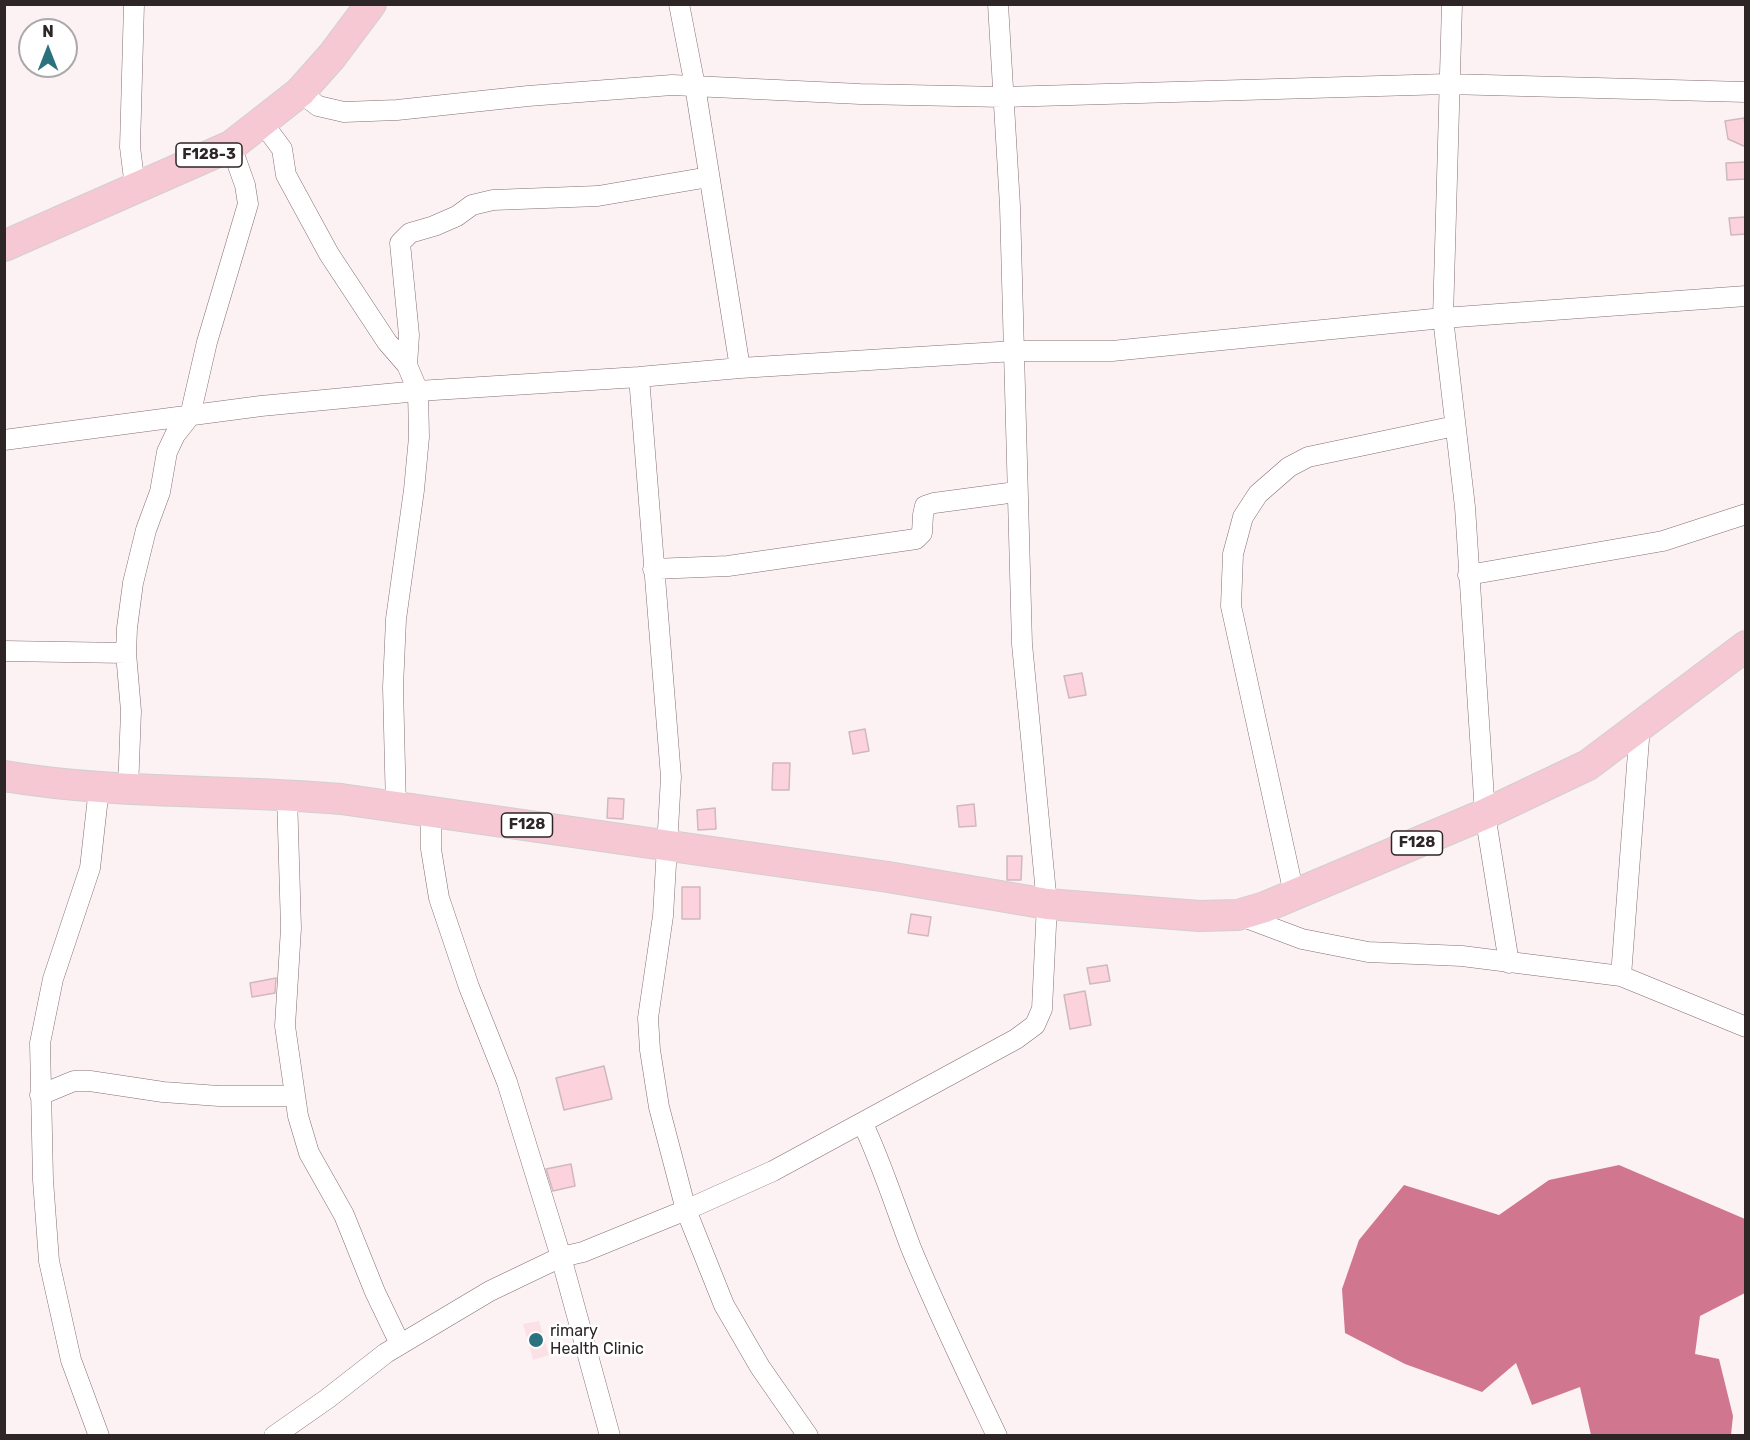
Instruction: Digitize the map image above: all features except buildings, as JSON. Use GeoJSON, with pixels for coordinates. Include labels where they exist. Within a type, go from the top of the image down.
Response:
{"type":"FeatureCollection","features":[{"type":"Feature","properties":{"kind":"main road","name":"F128-3"},"geometry":{"type":"LineString","coordinates":[[4,246],[231,146],[300,92],[332,56],[371,4]]}},
{"type":"Feature","properties":{"kind":"main road","name":"F128"},"geometry":{"type":"LineString","coordinates":[[4,776],[128,790],[341,799],[888,877],[1047,904],[1199,916],[1238,915],[1265,907],[1485,814],[1588,765],[1746,646]]}},
{"type":"Feature","properties":{"kind":"street"},"geometry":{"type":"LineString","coordinates":[[134,4],[130,147],[135,187]]}},
{"type":"Feature","properties":{"kind":"street"},"geometry":{"type":"LineString","coordinates":[[679,4],[695,86],[740,368]]}},
{"type":"Feature","properties":{"kind":"street"},"geometry":{"type":"LineString","coordinates":[[274,1436],[400,1344],[490,1291],[561,1257],[583,1252],[773,1171],[1016,1039],[1035,1025],[1042,1009],[1047,904],[1022,644],[1016,492],[1015,351],[998,4]]}},
{"type":"Feature","properties":{"kind":"street"},"geometry":{"type":"LineString","coordinates":[[1452,4],[1443,318],[1465,507],[1485,814],[1509,963]]}},
{"type":"Feature","properties":{"kind":"street"},"geometry":{"type":"LineString","coordinates":[[300,92],[318,106],[344,112],[397,110],[528,96],[661,86],[1004,97],[1448,84],[1746,92]]}},
{"type":"Feature","properties":{"kind":"street"},"geometry":{"type":"LineString","coordinates":[[262,122],[282,149],[286,175],[329,254],[387,342],[407,365],[417,392],[418,447],[396,619],[394,664],[396,808]]}},
{"type":"Feature","properties":{"kind":"street"},"geometry":{"type":"LineString","coordinates":[[128,790],[131,711],[126,653],[133,584],[160,492],[167,452],[175,435],[190,416],[207,342],[249,204],[245,185],[231,146]]}},
{"type":"Feature","properties":{"kind":"street"},"geometry":{"type":"LineString","coordinates":[[407,365],[409,335],[400,243],[410,233],[457,216],[472,205],[493,200],[598,196],[709,177]]}},
{"type":"Feature","properties":{"kind":"street"},"geometry":{"type":"LineString","coordinates":[[4,440],[261,406],[417,392],[740,368],[1015,351],[1112,351],[1443,318],[1746,296]]}},
{"type":"Feature","properties":{"kind":"street"},"geometry":{"type":"LineString","coordinates":[[639,377],[671,777],[663,916],[651,998],[649,1029],[659,1107],[686,1210],[724,1305],[760,1368],[808,1436]]}},
{"type":"Feature","properties":{"kind":"street"},"geometry":{"type":"LineString","coordinates":[[1294,894],[1231,606],[1233,554],[1243,517],[1258,494],[1289,466],[1308,457],[1455,426]]}},
{"type":"Feature","properties":{"kind":"street"},"geometry":{"type":"LineString","coordinates":[[653,569],[728,566],[916,539],[922,533],[925,506],[1016,492]]}},
{"type":"Feature","properties":{"kind":"street"},"geometry":{"type":"LineString","coordinates":[[1468,575],[1663,541],[1746,514]]}},
{"type":"Feature","properties":{"kind":"street"},"geometry":{"type":"LineString","coordinates":[[4,651],[126,653]]}},
{"type":"Feature","properties":{"kind":"street"},"geometry":{"type":"LineString","coordinates":[[1621,976],[1640,726]]}},
{"type":"Feature","properties":{"kind":"street"},"geometry":{"type":"LineString","coordinates":[[99,788],[90,868],[53,979],[40,1043],[43,1180],[49,1261],[71,1360],[99,1436]]}},
{"type":"Feature","properties":{"kind":"street"},"geometry":{"type":"LineString","coordinates":[[287,795],[291,928],[285,1026],[298,1116],[309,1153],[344,1215],[375,1292],[400,1344]]}},
{"type":"Feature","properties":{"kind":"street"},"geometry":{"type":"LineString","coordinates":[[431,813],[431,849],[440,898],[469,987],[507,1082],[561,1257],[610,1436]]}},
{"type":"Feature","properties":{"kind":"street"},"geometry":{"type":"LineString","coordinates":[[1238,915],[1302,939],[1368,952],[1462,956],[1621,976],[1746,1027]]}},
{"type":"Feature","properties":{"kind":"street"},"geometry":{"type":"LineString","coordinates":[[40,1095],[74,1081],[90,1081],[163,1092],[219,1096],[295,1096]]}},
{"type":"Feature","properties":{"kind":"street"},"geometry":{"type":"LineString","coordinates":[[863,1124],[878,1155],[910,1245],[941,1319],[997,1436]]}},
{"type":"Feature","properties":{"kind":"shaded area"},"geometry":{"type":"Polygon","coordinates":[[[1619,1165],[1745,1219],[1745,1293],[1700,1316],[1695,1354],[1719,1359],[1733,1416],[1731,1435],[1591,1435],[1580,1387],[1532,1405],[1516,1363],[1482,1392],[1405,1364],[1345,1333],[1342,1289],[1359,1240],[1404,1185],[1499,1215],[1549,1180],[1619,1165]]]}},
{"type":"Feature","properties":{"kind":"shaded area","name":"rimary Health Clinic"},"geometry":{"type":"Polygon","coordinates":[[[539,1321],[549,1355],[533,1360],[523,1324],[539,1321]]]}},
{"type":"Feature","properties":{"kind":"place","name":"rimary Health Clinic"},"geometry":{"type":"Point","coordinates":[536,1340]}}]}
